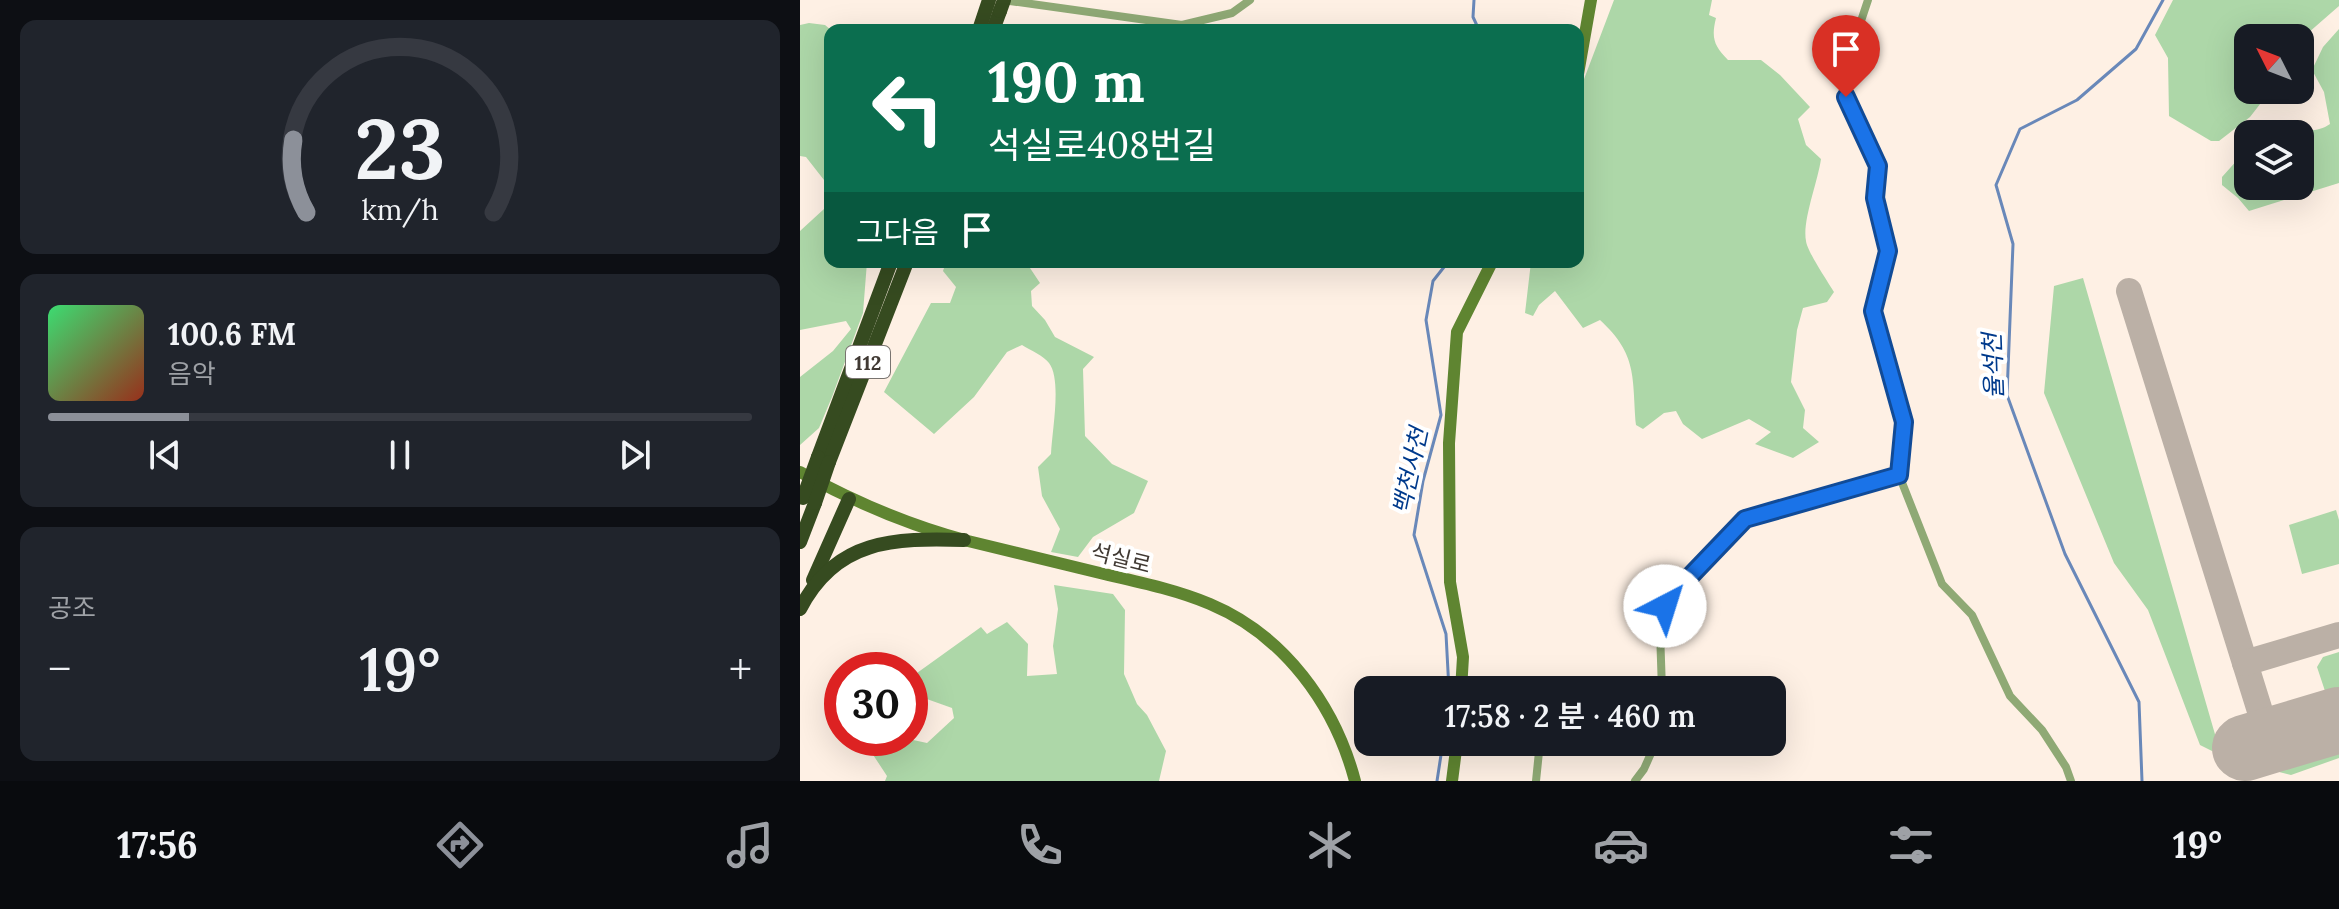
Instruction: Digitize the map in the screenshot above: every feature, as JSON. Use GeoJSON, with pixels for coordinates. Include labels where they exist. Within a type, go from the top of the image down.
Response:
{"type":"FeatureCollection","features":[{"type":"Feature","properties":{"kind":"highway"},"geometry":{"type":"LineString","coordinates":[[983,24],[996,4]]}},
{"type":"Feature","properties":{"kind":"highway"},"geometry":{"type":"LineString","coordinates":[[994,24],[996,4]]}},
{"type":"Feature","properties":{"kind":"highway","name":"112"},"geometry":{"type":"LineString","coordinates":[[824,460],[889,268]]}},
{"type":"Feature","properties":{"kind":"highway","name":"112"},"geometry":{"type":"LineString","coordinates":[[800,542],[806,502],[904,268]]}},
{"type":"Feature","properties":{"kind":"highway"},"geometry":{"type":"LineString","coordinates":[[800,609],[849,499]]}},
{"type":"Feature","properties":{"kind":"highway"},"geometry":{"type":"LineString","coordinates":[[809,591],[821,575],[841,559],[870,546],[898,539],[964,540]]}},
{"type":"Feature","properties":{"kind":"street"},"geometry":{"type":"LineString","coordinates":[[1186,24],[1232,13],[1250,0]]}},
{"type":"Feature","properties":{"kind":"street"},"geometry":{"type":"LineString","coordinates":[[1584,40],[1591,0]]}},
{"type":"Feature","properties":{"kind":"street"},"geometry":{"type":"LineString","coordinates":[[1868,0],[1855,39],[1846,97],[1878,166],[1875,198],[1888,251],[1873,311],[1904,422],[1899,475],[1942,584],[1972,615],[2010,696],[2042,730],[2066,767],[2071,781]]}},
{"type":"Feature","properties":{"kind":"street"},"geometry":{"type":"LineString","coordinates":[[996,4],[1173,24]]}},
{"type":"Feature","properties":{"kind":"street"},"geometry":{"type":"LineString","coordinates":[[1462,676],[1463,657],[1450,582],[1449,443],[1457,332],[1489,268]]}},
{"type":"Feature","properties":{"kind":"street","name":"석실로"},"geometry":{"type":"LineString","coordinates":[[800,472],[849,499],[889,516],[964,540],[1144,583],[1211,604],[1260,633],[1299,670],[1315,690],[1334,724],[1355,781]]}},
{"type":"Feature","properties":{"kind":"street"},"geometry":{"type":"LineString","coordinates":[[1662,676],[1660,631],[1665,606],[1745,519],[1899,475]]}},
{"type":"Feature","properties":{"kind":"street"},"geometry":{"type":"LineString","coordinates":[[1452,781],[1455,756]]}},
{"type":"Feature","properties":{"kind":"street"},"geometry":{"type":"LineString","coordinates":[[1536,781],[1539,756]]}},
{"type":"Feature","properties":{"kind":"street"},"geometry":{"type":"LineString","coordinates":[[1635,781],[1650,756]]}},
{"type":"Feature","properties":{"kind":"green space"},"geometry":{"type":"Polygon","coordinates":[[[1614,0],[1712,0],[1709,15],[1716,18],[1714,36],[1723,55],[1728,60],[1761,60],[1810,107],[1798,119],[1806,145],[1821,159],[1808,212],[1806,241],[1834,292],[1827,302],[1803,308],[1797,330],[1791,382],[1805,410],[1803,428],[1819,442],[1793,458],[1755,444],[1771,432],[1749,419],[1702,439],[1683,424],[1676,411],[1664,413],[1643,429],[1636,425],[1633,380],[1627,356],[1621,344],[1600,320],[1583,328],[1555,291],[1539,305],[1533,316],[1525,313],[1530,268],[1584,268],[1584,79],[1614,0]]]}},
{"type":"Feature","properties":{"kind":"green space"},"geometry":{"type":"Polygon","coordinates":[[[2173,0],[2339,0],[2339,6],[2314,28],[2314,24],[2234,24],[2234,104],[2260,104],[2246,120],[2234,120],[2234,129],[2219,141],[2211,141],[2169,116],[2168,58],[2155,35],[2173,0]]]}},
{"type":"Feature","properties":{"kind":"green space"},"geometry":{"type":"Polygon","coordinates":[[[800,25],[824,25],[824,180],[806,157],[800,156],[800,25]]]}},
{"type":"Feature","properties":{"kind":"green space"},"geometry":{"type":"Polygon","coordinates":[[[2339,29],[2339,183],[2314,191],[2314,130],[2330,124],[2324,92],[2314,74],[2314,66],[2323,47],[2339,29]]]}},
{"type":"Feature","properties":{"kind":"green space"},"geometry":{"type":"Polygon","coordinates":[[[2234,164],[2234,195],[2222,185],[2222,177],[2234,164]]]}},
{"type":"Feature","properties":{"kind":"green space"},"geometry":{"type":"Polygon","coordinates":[[[2240,200],[2284,200],[2249,211],[2240,200]]]}},
{"type":"Feature","properties":{"kind":"green space"},"geometry":{"type":"Polygon","coordinates":[[[824,209],[824,268],[867,268],[863,313],[832,397],[819,428],[800,445],[800,377],[833,351],[851,329],[846,321],[800,330],[800,231],[824,209]]]}},
{"type":"Feature","properties":{"kind":"green space"},"geometry":{"type":"Polygon","coordinates":[[[944,268],[1030,268],[1040,283],[1031,291],[1032,306],[1055,337],[1094,357],[1083,369],[1085,436],[1112,464],[1148,481],[1134,513],[1093,537],[1078,557],[1051,552],[1060,529],[1042,496],[1038,467],[1051,454],[1055,406],[1055,381],[1047,360],[1022,345],[1007,352],[974,397],[934,434],[884,392],[931,303],[950,303],[956,287],[943,271],[944,268]]]}},
{"type":"Feature","properties":{"kind":"green space"},"geometry":{"type":"Polygon","coordinates":[[[2083,278],[2221,755],[2266,765],[2339,743],[2339,758],[2291,775],[2228,759],[2200,745],[2148,610],[2114,563],[2044,393],[2054,286],[2083,278]]]}},
{"type":"Feature","properties":{"kind":"green space"},"geometry":{"type":"Polygon","coordinates":[[[2336,510],[2339,520],[2339,564],[2302,574],[2289,525],[2336,510]]]}},
{"type":"Feature","properties":{"kind":"green space"},"geometry":{"type":"Polygon","coordinates":[[[1054,585],[1113,594],[1125,610],[1124,674],[1137,704],[1147,715],[1166,751],[1159,781],[885,781],[887,776],[874,756],[928,756],[928,742],[954,718],[952,708],[928,699],[928,665],[981,627],[987,634],[1007,622],[1028,644],[1027,676],[1057,674],[1053,646],[1058,609],[1054,585]]]}},
{"type":"Feature","properties":{"kind":"green space"},"geometry":{"type":"Polygon","coordinates":[[[2339,652],[2339,697],[2335,698],[2326,694],[2317,667],[2323,657],[2339,652]]]}},
{"type":"Feature","properties":{"kind":"waterway","name":"백천사천"},"geometry":{"type":"LineString","coordinates":[[1474,0],[1473,17],[1476,24]]}},
{"type":"Feature","properties":{"kind":"waterway","name":"율석천"},"geometry":{"type":"LineString","coordinates":[[2142,781],[2139,702],[2065,554],[2007,395],[2013,244],[1996,185],[2020,129],[2077,100],[2136,49],[2163,0]]}},
{"type":"Feature","properties":{"kind":"waterway","name":"백천사천"},"geometry":{"type":"LineString","coordinates":[[1443,268],[1433,281],[1426,320],[1441,415],[1423,481],[1414,535],[1446,634],[1448,676]]}},
{"type":"Feature","properties":{"kind":"waterway","name":"백천사천"},"geometry":{"type":"LineString","coordinates":[[1437,781],[1441,756]]}},
{"type":"Feature","properties":{"kind":"taxiway"},"geometry":{"type":"LineString","coordinates":[[2129,291],[2269,740]]}},
{"type":"Feature","properties":{"kind":"taxiway"},"geometry":{"type":"LineString","coordinates":[[2245,663],[2339,635]]}},
{"type":"Feature","properties":{"kind":"runway"},"geometry":{"type":"LineString","coordinates":[[2245,748],[2339,720]]}},
{"type":"Feature","properties":{"kind":"route"},"geometry":{"type":"LineString","coordinates":[[1665,606],[1745,519],[1899,475],[1904,422],[1873,311],[1888,251],[1875,198],[1878,166],[1846,97]]}}]}
